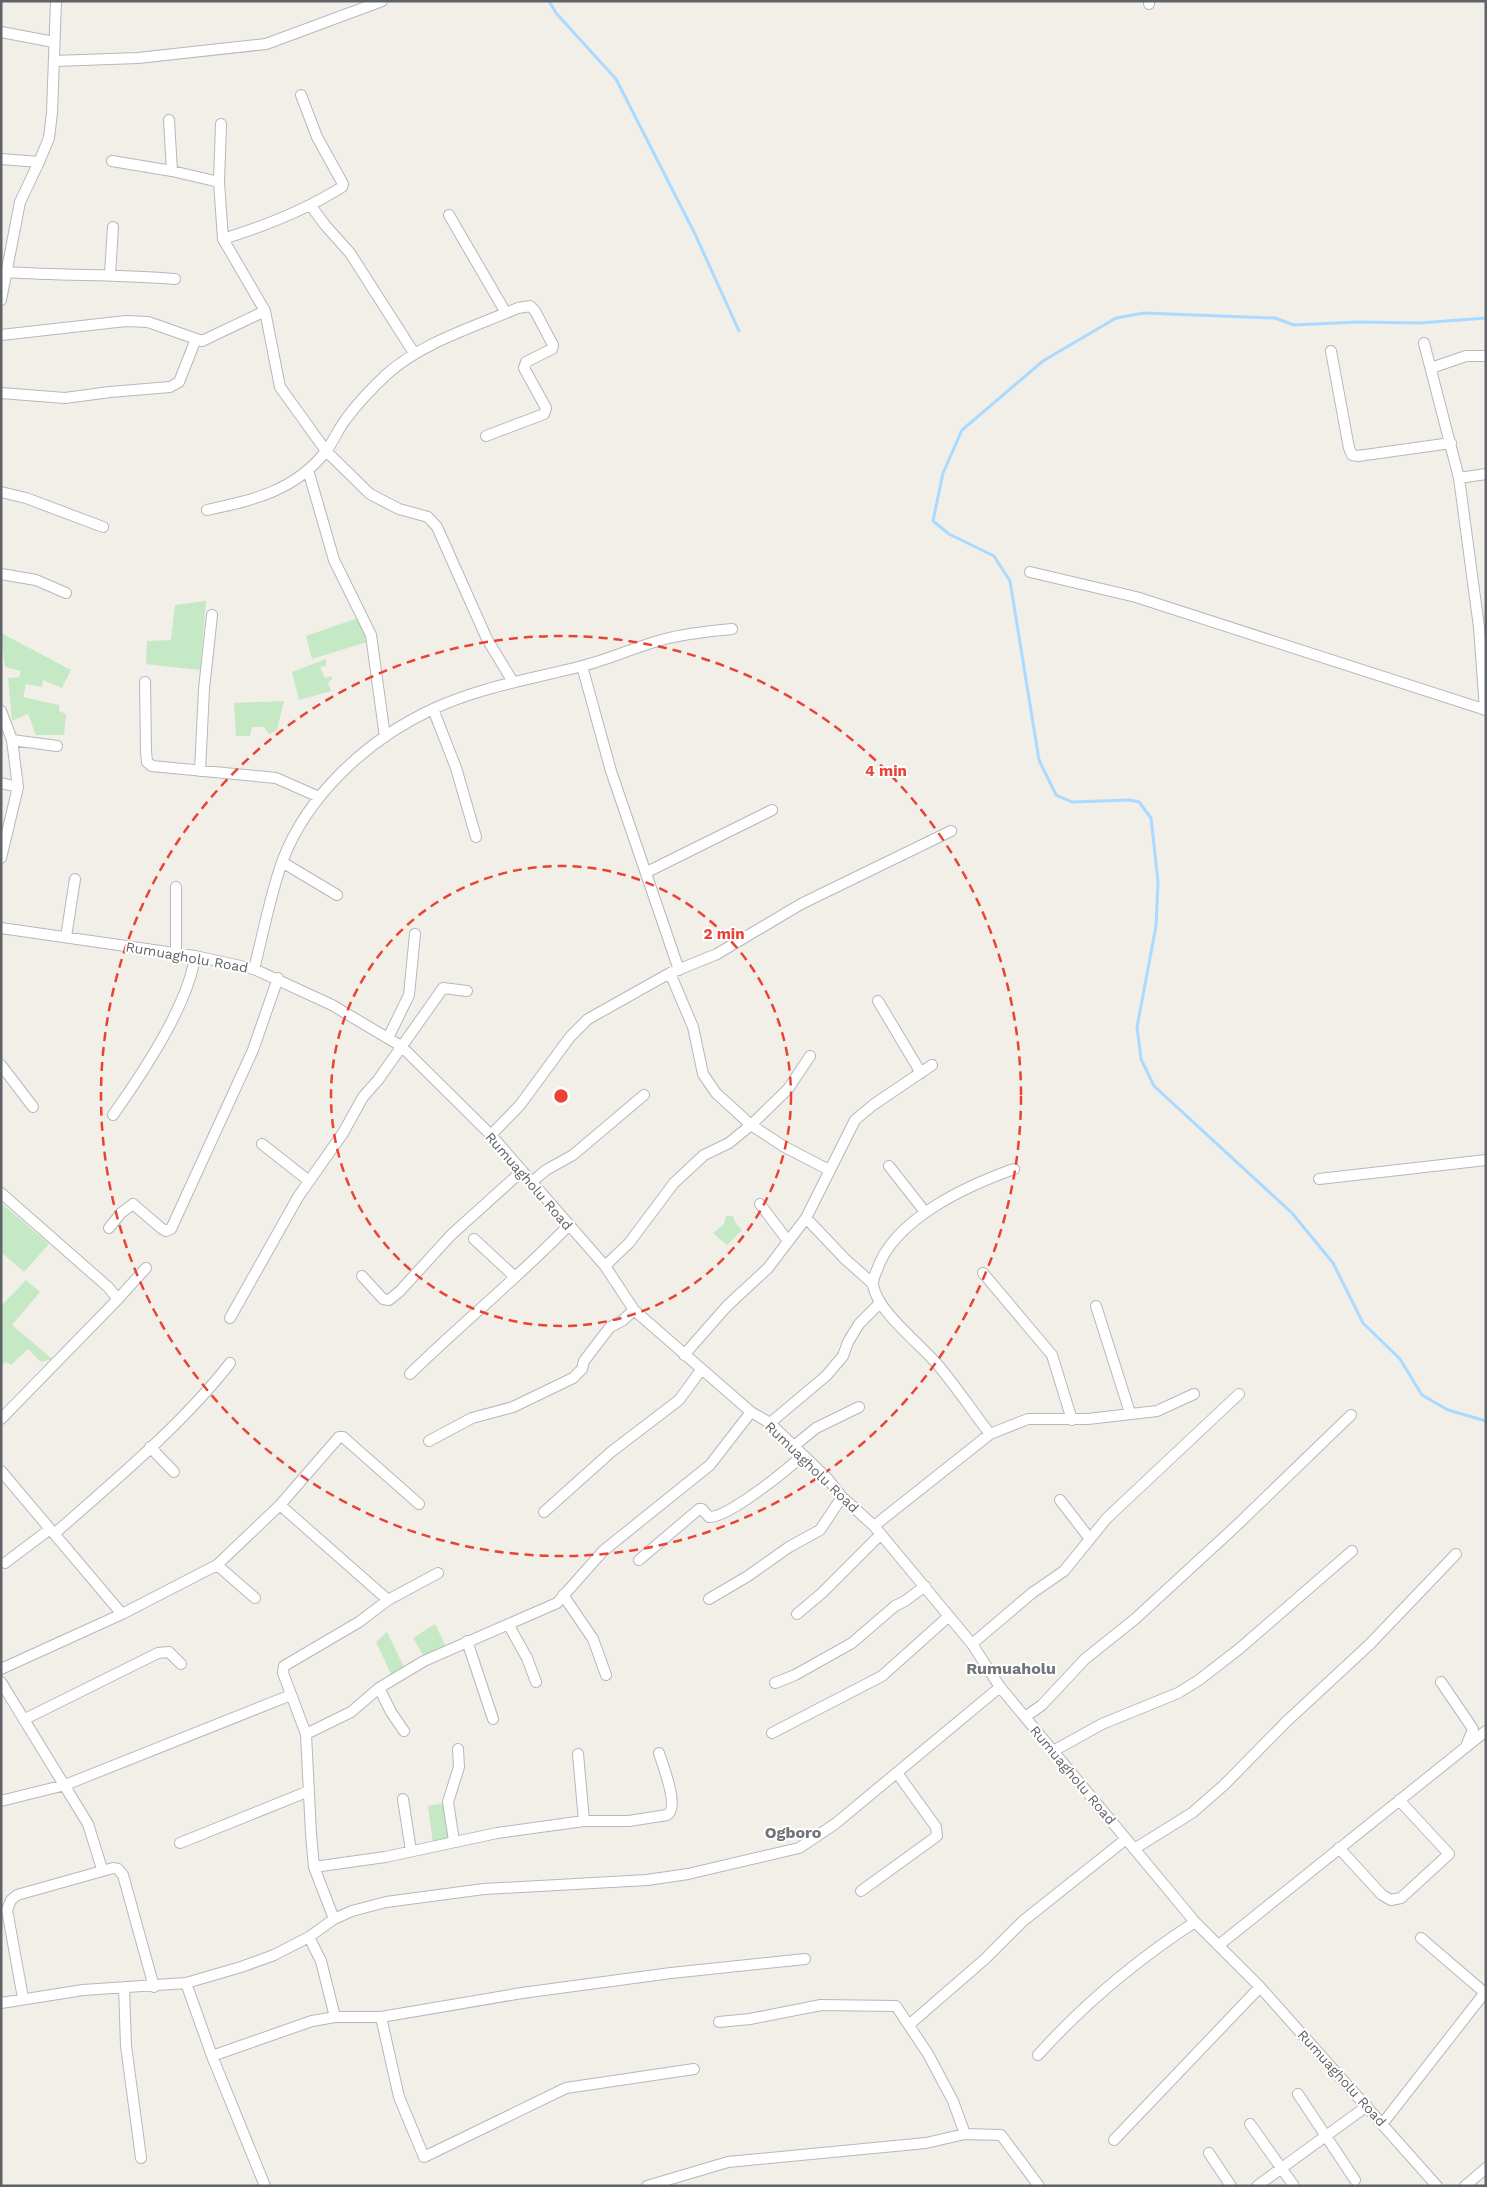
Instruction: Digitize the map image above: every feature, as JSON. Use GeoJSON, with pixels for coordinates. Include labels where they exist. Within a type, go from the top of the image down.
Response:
{"type":"FeatureCollection","features":[{"type":"Feature","properties":{"kind":"street"},"geometry":{"type":"LineString","coordinates":[[2,297],[20,202],[48,138],[52,113],[56,1]]}},
{"type":"Feature","properties":{"kind":"street"},"geometry":{"type":"LineString","coordinates":[[54,60],[138,58],[266,44],[382,1]]}},
{"type":"Feature","properties":{"kind":"street"},"geometry":{"type":"LineString","coordinates":[[1,32],[54,42]]}},
{"type":"Feature","properties":{"kind":"street"},"geometry":{"type":"LineString","coordinates":[[223,239],[267,225],[311,206],[342,187],[343,184],[317,137],[301,95]]}},
{"type":"Feature","properties":{"kind":"street"},"geometry":{"type":"LineString","coordinates":[[169,120],[172,171]]}},
{"type":"Feature","properties":{"kind":"street"},"geometry":{"type":"LineString","coordinates":[[221,124],[219,182],[223,239],[265,311],[280,387],[326,451],[370,494],[398,509],[428,518],[438,527],[487,640],[513,682]]}},
{"type":"Feature","properties":{"kind":"street"},"geometry":{"type":"LineString","coordinates":[[1,159],[39,162]]}},
{"type":"Feature","properties":{"kind":"street"},"geometry":{"type":"LineString","coordinates":[[112,161],[172,171],[219,182]]}},
{"type":"Feature","properties":{"kind":"street"},"geometry":{"type":"LineString","coordinates":[[311,206],[324,225],[350,252],[414,353]]}},
{"type":"Feature","properties":{"kind":"street"},"geometry":{"type":"LineString","coordinates":[[449,215],[506,313]]}},
{"type":"Feature","properties":{"kind":"street"},"geometry":{"type":"LineString","coordinates":[[110,274],[113,227]]}},
{"type":"Feature","properties":{"kind":"street"},"geometry":{"type":"LineString","coordinates":[[6,272],[77,276],[110,274],[175,279]]}},
{"type":"Feature","properties":{"kind":"street"},"geometry":{"type":"LineString","coordinates":[[207,510],[262,497],[276,491],[308,470],[326,451],[346,419],[387,375],[414,353],[525,305],[530,306],[535,311],[554,345],[552,349],[526,362],[524,368],[546,411],[544,414],[486,436]]}},
{"type":"Feature","properties":{"kind":"street"},"geometry":{"type":"LineString","coordinates":[[1,335],[126,321],[148,322],[196,339],[209,340],[265,311]]}},
{"type":"Feature","properties":{"kind":"street"},"geometry":{"type":"LineString","coordinates":[[1,393],[65,398],[170,387],[179,382],[196,339]]}},
{"type":"Feature","properties":{"kind":"street"},"geometry":{"type":"LineString","coordinates":[[1030,572],[1136,597],[1486,710],[1483,627],[1458,478],[1451,443],[1424,344]]}},
{"type":"Feature","properties":{"kind":"street"},"geometry":{"type":"LineString","coordinates":[[1331,351],[1349,448],[1352,455],[1358,456],[1451,443]]}},
{"type":"Feature","properties":{"kind":"street"},"geometry":{"type":"LineString","coordinates":[[1431,368],[1466,356],[1486,356]]}},
{"type":"Feature","properties":{"kind":"street"},"geometry":{"type":"LineString","coordinates":[[308,470],[334,560],[371,635],[385,736]]}},
{"type":"Feature","properties":{"kind":"street"},"geometry":{"type":"LineString","coordinates":[[1458,478],[1486,474]]}},
{"type":"Feature","properties":{"kind":"street"},"geometry":{"type":"LineString","coordinates":[[1,492],[26,498],[103,527]]}},
{"type":"Feature","properties":{"kind":"street"},"geometry":{"type":"LineString","coordinates":[[1,574],[36,580],[66,593]]}},
{"type":"Feature","properties":{"kind":"street"},"geometry":{"type":"LineString","coordinates":[[200,771],[201,725],[212,615]]}},
{"type":"Feature","properties":{"kind":"street"},"geometry":{"type":"LineString","coordinates":[[254,969],[282,862],[297,831],[319,797],[346,769],[385,736],[433,709],[513,682],[582,666],[667,638],[695,632],[732,629]]}},
{"type":"Feature","properties":{"kind":"street"},"geometry":{"type":"LineString","coordinates":[[582,666],[611,771],[647,872],[674,972],[692,1027],[703,1074],[716,1093],[751,1125],[783,1146],[829,1170]]}},
{"type":"Feature","properties":{"kind":"street"},"geometry":{"type":"LineString","coordinates":[[145,682],[147,762],[152,766],[276,778],[301,787],[319,797]]}},
{"type":"Feature","properties":{"kind":"street"},"geometry":{"type":"LineString","coordinates":[[433,709],[456,768],[476,837]]}},
{"type":"Feature","properties":{"kind":"street"},"geometry":{"type":"LineString","coordinates":[[1,711],[12,740],[18,787],[1,858]]}},
{"type":"Feature","properties":{"kind":"street"},"geometry":{"type":"LineString","coordinates":[[12,740],[58,746]]}},
{"type":"Feature","properties":{"kind":"street"},"geometry":{"type":"LineString","coordinates":[[1,783],[18,787]]}},
{"type":"Feature","properties":{"kind":"street"},"geometry":{"type":"LineString","coordinates":[[647,872],[772,810]]}},
{"type":"Feature","properties":{"kind":"street"},"geometry":{"type":"LineString","coordinates":[[491,1135],[520,1105],[570,1038],[588,1019],[674,972],[718,954],[801,904],[950,831]]}},
{"type":"Feature","properties":{"kind":"street"},"geometry":{"type":"LineString","coordinates":[[282,862],[337,895]]}},
{"type":"Feature","properties":{"kind":"street"},"geometry":{"type":"LineString","coordinates":[[66,937],[76,879]]}},
{"type":"Feature","properties":{"kind":"street"},"geometry":{"type":"LineString","coordinates":[[176,887],[176,954]]}},
{"type":"Feature","properties":{"kind":"street","name":"Rumuagholu Road"},"geometry":{"type":"LineString","coordinates":[[1,928],[195,956],[254,969],[278,978],[332,1004],[401,1046],[491,1135],[568,1226],[605,1266],[634,1310],[751,1412],[770,1423],[842,1497],[874,1526],[972,1644],[1000,1687],[1195,1922],[1260,1987],[1383,2123],[1437,2186]]}},
{"type":"Feature","properties":{"kind":"street"},"geometry":{"type":"LineString","coordinates":[[388,1038],[409,995],[415,934]]}},
{"type":"Feature","properties":{"kind":"street"},"geometry":{"type":"LineString","coordinates":[[113,1115],[152,1055],[184,996],[193,971],[195,956]]}},
{"type":"Feature","properties":{"kind":"street"},"geometry":{"type":"LineString","coordinates":[[109,1228],[121,1213],[133,1204],[161,1228],[166,1231],[171,1229],[249,1059],[278,978]]}},
{"type":"Feature","properties":{"kind":"street"},"geometry":{"type":"LineString","coordinates":[[230,1318],[282,1222],[343,1133],[363,1097],[378,1080],[443,988],[467,991]]}},
{"type":"Feature","properties":{"kind":"street"},"geometry":{"type":"LineString","coordinates":[[878,1001],[921,1073]]}},
{"type":"Feature","properties":{"kind":"street"},"geometry":{"type":"LineString","coordinates":[[605,1266],[629,1243],[674,1183],[704,1155],[729,1143],[751,1125],[788,1090],[810,1056]]}},
{"type":"Feature","properties":{"kind":"street"},"geometry":{"type":"LineString","coordinates":[[1,1065],[32,1107]]}},
{"type":"Feature","properties":{"kind":"street"},"geometry":{"type":"LineString","coordinates":[[684,1355],[727,1306],[768,1268],[806,1218],[819,1196],[829,1170],[855,1120],[873,1104],[932,1065]]}},
{"type":"Feature","properties":{"kind":"street"},"geometry":{"type":"LineString","coordinates":[[532,1182],[546,1170],[573,1155],[644,1096]]}},
{"type":"Feature","properties":{"kind":"street"},"geometry":{"type":"LineString","coordinates":[[262,1144],[309,1181]]}},
{"type":"Feature","properties":{"kind":"street"},"geometry":{"type":"LineString","coordinates":[[1319,1178],[1486,1160]]}},
{"type":"Feature","properties":{"kind":"street"},"geometry":{"type":"LineString","coordinates":[[889,1166],[925,1212]]}},
{"type":"Feature","properties":{"kind":"street"},"geometry":{"type":"LineString","coordinates":[[873,1284],[880,1260],[891,1244],[925,1212],[970,1188],[1014,1169]]}},
{"type":"Feature","properties":{"kind":"street"},"geometry":{"type":"LineString","coordinates":[[362,1276],[383,1299],[390,1300],[450,1235],[522,1171]]}},
{"type":"Feature","properties":{"kind":"street"},"geometry":{"type":"LineString","coordinates":[[1,1193],[108,1287],[118,1299]]}},
{"type":"Feature","properties":{"kind":"street"},"geometry":{"type":"LineString","coordinates":[[760,1204],[788,1241]]}},
{"type":"Feature","properties":{"kind":"street"},"geometry":{"type":"LineString","coordinates":[[806,1218],[845,1259],[873,1284],[880,1303],[938,1365],[990,1434]]}},
{"type":"Feature","properties":{"kind":"street"},"geometry":{"type":"LineString","coordinates":[[410,1374],[568,1226]]}},
{"type":"Feature","properties":{"kind":"street"},"geometry":{"type":"LineString","coordinates":[[474,1239],[515,1277]]}},
{"type":"Feature","properties":{"kind":"street"},"geometry":{"type":"LineString","coordinates":[[1,1419],[146,1268]]}},
{"type":"Feature","properties":{"kind":"street"},"geometry":{"type":"LineString","coordinates":[[983,1273],[1052,1355],[1072,1420]]}},
{"type":"Feature","properties":{"kind":"street"},"geometry":{"type":"LineString","coordinates":[[770,1423],[826,1376],[843,1356],[848,1342],[859,1324],[880,1303]]}},
{"type":"Feature","properties":{"kind":"street"},"geometry":{"type":"LineString","coordinates":[[1096,1306],[1130,1413]]}},
{"type":"Feature","properties":{"kind":"street"},"geometry":{"type":"LineString","coordinates":[[428,1441],[472,1418],[513,1407],[573,1378],[582,1369],[584,1361],[610,1327],[622,1321],[634,1310]]}},
{"type":"Feature","properties":{"kind":"street"},"geometry":{"type":"LineString","coordinates":[[5,1563],[52,1531],[150,1447],[217,1380],[230,1363]]}},
{"type":"Feature","properties":{"kind":"street"},"geometry":{"type":"LineString","coordinates":[[544,1512],[611,1452],[678,1400],[701,1370]]}},
{"type":"Feature","properties":{"kind":"street"},"geometry":{"type":"LineString","coordinates":[[874,1526],[990,1434],[1028,1419],[1072,1420],[1157,1411],[1194,1394]]}},
{"type":"Feature","properties":{"kind":"street"},"geometry":{"type":"LineString","coordinates":[[972,1644],[1032,1593],[1064,1571],[1107,1518],[1144,1481],[1239,1394]]}},
{"type":"Feature","properties":{"kind":"street"},"geometry":{"type":"LineString","coordinates":[[794,1446],[816,1428],[859,1407]]}},
{"type":"Feature","properties":{"kind":"street"},"geometry":{"type":"LineString","coordinates":[[306,1734],[351,1712],[379,1688],[424,1661],[557,1603],[603,1551],[710,1465],[751,1412]]}},
{"type":"Feature","properties":{"kind":"street"},"geometry":{"type":"LineString","coordinates":[[1025,1717],[1042,1705],[1085,1659],[1135,1619],[1352,1415]]}},
{"type":"Feature","properties":{"kind":"street"},"geometry":{"type":"LineString","coordinates":[[1,1668],[122,1614],[217,1564],[280,1505],[339,1437],[343,1437],[419,1504]]}},
{"type":"Feature","properties":{"kind":"street"},"geometry":{"type":"LineString","coordinates":[[150,1447],[174,1472]]}},
{"type":"Feature","properties":{"kind":"street"},"geometry":{"type":"LineString","coordinates":[[639,1560],[699,1509],[702,1509],[710,1516],[722,1513],[752,1496],[803,1455]]}},
{"type":"Feature","properties":{"kind":"street"},"geometry":{"type":"LineString","coordinates":[[1,1471],[5,1484],[52,1531],[122,1614]]}},
{"type":"Feature","properties":{"kind":"street"},"geometry":{"type":"LineString","coordinates":[[710,1599],[748,1576],[789,1547],[820,1530],[842,1497]]}},
{"type":"Feature","properties":{"kind":"street"},"geometry":{"type":"LineString","coordinates":[[1060,1500],[1090,1539]]}},
{"type":"Feature","properties":{"kind":"street"},"geometry":{"type":"LineString","coordinates":[[280,1505],[388,1600]]}},
{"type":"Feature","properties":{"kind":"street"},"geometry":{"type":"LineString","coordinates":[[797,1614],[822,1594],[881,1534]]}},
{"type":"Feature","properties":{"kind":"street"},"geometry":{"type":"LineString","coordinates":[[1054,1750],[1102,1724],[1178,1693],[1199,1680],[1240,1648],[1352,1551]]}},
{"type":"Feature","properties":{"kind":"street"},"geometry":{"type":"LineString","coordinates":[[1134,1849],[1192,1813],[1224,1786],[1287,1721],[1364,1650],[1456,1554]]}},
{"type":"Feature","properties":{"kind":"street"},"geometry":{"type":"LineString","coordinates":[[217,1564],[255,1598]]}},
{"type":"Feature","properties":{"kind":"street"},"geometry":{"type":"LineString","coordinates":[[334,1919],[314,1867],[306,1734],[283,1673],[284,1666],[359,1622],[388,1600],[438,1573]]}},
{"type":"Feature","properties":{"kind":"street"},"geometry":{"type":"LineString","coordinates":[[775,1683],[795,1675],[852,1643],[895,1606],[905,1602],[925,1586]]}},
{"type":"Feature","properties":{"kind":"street"},"geometry":{"type":"LineString","coordinates":[[563,1595],[593,1639],[606,1675]]}},
{"type":"Feature","properties":{"kind":"street"},"geometry":{"type":"LineString","coordinates":[[772,1733],[882,1676],[949,1616]]}},
{"type":"Feature","properties":{"kind":"street"},"geometry":{"type":"LineString","coordinates":[[508,1624],[527,1658],[536,1682]]}},
{"type":"Feature","properties":{"kind":"street"},"geometry":{"type":"LineString","coordinates":[[467,1641],[493,1719]]}},
{"type":"Feature","properties":{"kind":"street"},"geometry":{"type":"LineString","coordinates":[[25,1720],[158,1653],[170,1652],[181,1664]]}},
{"type":"Feature","properties":{"kind":"street"},"geometry":{"type":"LineString","coordinates":[[1,1682],[88,1824],[102,1870]]}},
{"type":"Feature","properties":{"kind":"street"},"geometry":{"type":"LineString","coordinates":[[1441,1682],[1473,1730],[1464,1750]]}},
{"type":"Feature","properties":{"kind":"street"},"geometry":{"type":"LineString","coordinates":[[1,2003],[24,1998],[124,1987],[154,1987],[186,1983],[241,1967],[274,1954],[309,1937],[334,1919],[352,1911],[386,1902],[484,1889],[647,1880],[688,1874],[799,1848],[834,1824],[1000,1687]]}},
{"type":"Feature","properties":{"kind":"street"},"geometry":{"type":"LineString","coordinates":[[379,1688],[391,1712],[404,1731]]}},
{"type":"Feature","properties":{"kind":"street"},"geometry":{"type":"LineString","coordinates":[[1,1802],[65,1785],[291,1695]]}},
{"type":"Feature","properties":{"kind":"street"},"geometry":{"type":"LineString","coordinates":[[1219,1945],[1486,1731]]}},
{"type":"Feature","properties":{"kind":"street"},"geometry":{"type":"LineString","coordinates":[[454,1841],[448,1802],[460,1767],[458,1749]]}},
{"type":"Feature","properties":{"kind":"street"},"geometry":{"type":"LineString","coordinates":[[314,1867],[385,1857],[497,1832],[584,1821],[629,1821],[670,1814],[673,1798],[659,1753]]}},
{"type":"Feature","properties":{"kind":"street"},"geometry":{"type":"LineString","coordinates":[[578,1754],[584,1821]]}},
{"type":"Feature","properties":{"kind":"street"},"geometry":{"type":"LineString","coordinates":[[861,1891],[938,1836],[936,1827],[897,1773]]}},
{"type":"Feature","properties":{"kind":"street"},"geometry":{"type":"LineString","coordinates":[[180,1843],[309,1791]]}},
{"type":"Feature","properties":{"kind":"street"},"geometry":{"type":"LineString","coordinates":[[404,1799],[411,1850]]}},
{"type":"Feature","properties":{"kind":"street"},"geometry":{"type":"LineString","coordinates":[[1339,1848],[1382,1895],[1391,1900],[1401,1898],[1449,1854],[1399,1800]]}},
{"type":"Feature","properties":{"kind":"street"},"geometry":{"type":"LineString","coordinates":[[910,2024],[985,1959],[1023,1920],[1126,1839]]}},
{"type":"Feature","properties":{"kind":"street"},"geometry":{"type":"LineString","coordinates":[[24,1998],[7,1910],[11,1900],[17,1895],[102,1870],[118,1869],[123,1875],[154,1987]]}},
{"type":"Feature","properties":{"kind":"street"},"geometry":{"type":"LineString","coordinates":[[1038,2055],[1058,2032],[1151,1951],[1195,1922]]}},
{"type":"Feature","properties":{"kind":"street"},"geometry":{"type":"LineString","coordinates":[[309,1937],[321,1961],[334,2017]]}},
{"type":"Feature","properties":{"kind":"street"},"geometry":{"type":"LineString","coordinates":[[1383,2123],[1485,1992],[1422,1938]]}},
{"type":"Feature","properties":{"kind":"street"},"geometry":{"type":"LineString","coordinates":[[212,2056],[312,2021],[334,2017],[381,2017],[522,1993],[805,1959]]}},
{"type":"Feature","properties":{"kind":"street"},"geometry":{"type":"LineString","coordinates":[[186,1983],[212,2056],[265,2186]]}},
{"type":"Feature","properties":{"kind":"street"},"geometry":{"type":"LineString","coordinates":[[124,1987],[126,2046],[141,2158]]}},
{"type":"Feature","properties":{"kind":"street"},"geometry":{"type":"LineString","coordinates":[[1114,2140],[1260,1987]]}},
{"type":"Feature","properties":{"kind":"street"},"geometry":{"type":"LineString","coordinates":[[719,2022],[750,2019],[821,2005],[889,2004],[900,2010],[910,2024],[953,2101],[965,2134]]}},
{"type":"Feature","properties":{"kind":"street"},"geometry":{"type":"LineString","coordinates":[[381,2017],[399,2097],[424,2157],[566,2088],[694,2069]]}},
{"type":"Feature","properties":{"kind":"street"},"geometry":{"type":"LineString","coordinates":[[1298,2094],[1355,2180]]}},
{"type":"Feature","properties":{"kind":"street"},"geometry":{"type":"LineString","coordinates":[[1257,2186],[1367,2106]]}},
{"type":"Feature","properties":{"kind":"street"},"geometry":{"type":"LineString","coordinates":[[1250,2124],[1294,2186]]}},
{"type":"Feature","properties":{"kind":"street"},"geometry":{"type":"LineString","coordinates":[[647,2186],[728,2162],[926,2143],[965,2134],[1001,2135],[1039,2186]]}},
{"type":"Feature","properties":{"kind":"street"},"geometry":{"type":"LineString","coordinates":[[1209,2153],[1231,2186]]}},
{"type":"Feature","properties":{"kind":"street"},"geometry":{"type":"LineString","coordinates":[[1465,2186],[1486,2168]]}},
{"type":"Feature","properties":{"kind":"green space"},"geometry":{"type":"Polygon","coordinates":[[[206,601],[200,670],[146,664],[147,641],[171,640],[175,605],[206,601]]]}},
{"type":"Feature","properties":{"kind":"green space"},"geometry":{"type":"Polygon","coordinates":[[[358,618],[367,642],[312,659],[306,636],[358,618]]]}},
{"type":"Feature","properties":{"kind":"green space"},"geometry":{"type":"Polygon","coordinates":[[[1,633],[71,670],[62,688],[43,680],[42,687],[26,684],[23,697],[59,705],[59,711],[66,714],[64,735],[36,735],[28,714],[12,721],[8,678],[19,677],[21,671],[5,667],[1,633]]]}},
{"type":"Feature","properties":{"kind":"green space"},"geometry":{"type":"Polygon","coordinates":[[[326,659],[326,666],[320,667],[325,678],[331,676],[332,679],[328,683],[331,691],[299,700],[292,672],[326,659]]]}},
{"type":"Feature","properties":{"kind":"green space"},"geometry":{"type":"Polygon","coordinates":[[[284,701],[277,730],[269,734],[264,727],[252,727],[250,736],[236,736],[234,703],[284,701]]]}},
{"type":"Feature","properties":{"kind":"green space"},"geometry":{"type":"Polygon","coordinates":[[[1,1203],[49,1244],[24,1272],[1,1252],[1,1203]]]}},
{"type":"Feature","properties":{"kind":"green space"},"geometry":{"type":"Polygon","coordinates":[[[726,1216],[733,1216],[735,1222],[742,1230],[727,1245],[713,1233],[724,1224],[726,1216]]]}},
{"type":"Feature","properties":{"kind":"green space"},"geometry":{"type":"Polygon","coordinates":[[[26,1280],[40,1292],[12,1325],[52,1359],[41,1362],[28,1349],[11,1365],[6,1362],[1,1366],[1,1306],[26,1280]]]}},
{"type":"Feature","properties":{"kind":"green space"},"geometry":{"type":"Polygon","coordinates":[[[435,1624],[447,1649],[425,1658],[413,1638],[435,1624]]]}},
{"type":"Feature","properties":{"kind":"green space"},"geometry":{"type":"Polygon","coordinates":[[[387,1632],[406,1671],[392,1676],[376,1642],[387,1632]]]}},
{"type":"Feature","properties":{"kind":"green space"},"geometry":{"type":"Polygon","coordinates":[[[445,1803],[449,1839],[433,1843],[428,1806],[445,1803]]]}},
{"type":"Feature","properties":{"kind":"waterway"},"geometry":{"type":"LineString","coordinates":[[549,1],[556,13],[616,79],[695,234],[739,331]]}},
{"type":"Feature","properties":{"kind":"waterway"},"geometry":{"type":"LineString","coordinates":[[1486,318],[1420,323],[1358,322],[1294,325],[1275,318],[1144,313],[1116,318],[1043,361],[962,430],[943,473],[933,521],[949,534],[994,556],[1010,581],[1039,760],[1056,795],[1072,802],[1129,800],[1139,802],[1151,818],[1158,882],[1156,926],[1137,1027],[1141,1059],[1154,1086],[1292,1213],[1333,1263],[1363,1323],[1400,1359],[1422,1395],[1448,1410],[1486,1421]]}},
{"type":"Feature","properties":{"kind":"district","name":"Rumuaholu"},"geometry":{"type":"Point","coordinates":[1011,1668]}},
{"type":"Feature","properties":{"kind":"district","name":"Ogboro"},"geometry":{"type":"Point","coordinates":[793,1832]}}]}
